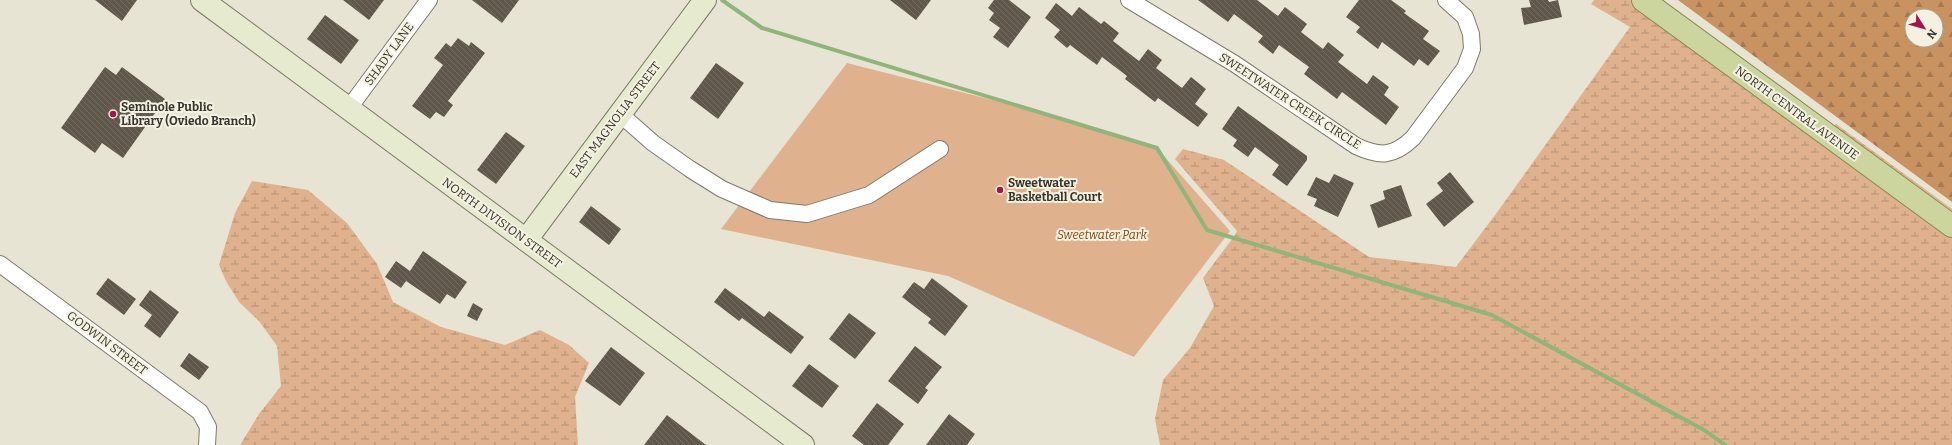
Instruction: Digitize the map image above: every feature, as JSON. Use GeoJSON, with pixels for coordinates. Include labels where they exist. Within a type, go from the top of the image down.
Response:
{"type":"FeatureCollection","features":[{"type":"Feature","properties":{"kind":"main road","name":"NORTH CENTRAL AVENUE"},"geometry":{"type":"LineString","coordinates":[[1642,0],[1952,226]]}},
{"type":"Feature","properties":{"kind":"street","name":"NORTH DIVISION STREET"},"geometry":{"type":"LineString","coordinates":[[202,0],[349,108],[443,180],[803,445]]}},
{"type":"Feature","properties":{"kind":"street","name":"SHADY LANE"},"geometry":{"type":"LineString","coordinates":[[349,108],[429,0]]}},
{"type":"Feature","properties":{"kind":"street","name":"EAST MAGNOLIA STREET"},"geometry":{"type":"LineString","coordinates":[[526,240],[705,0]]}},
{"type":"Feature","properties":{"kind":"street","name":"SWEETWATER CREEK CIRCLE"},"geometry":{"type":"LineString","coordinates":[[1129,0],[1235,64],[1356,146],[1371,153],[1386,154],[1403,148],[1413,138],[1465,68],[1472,49],[1471,34],[1465,16],[1446,0]]}},
{"type":"Feature","properties":{"kind":"street"},"geometry":{"type":"LineString","coordinates":[[620,114],[653,143],[690,169],[722,189],[770,210],[807,214],[869,194],[940,149]]}},
{"type":"Feature","properties":{"kind":"street","name":"GODWIN STREET"},"geometry":{"type":"LineString","coordinates":[[0,264],[200,412],[208,427],[207,445]]}},
{"type":"Feature","properties":{"kind":"green space"},"geometry":{"type":"Polygon","coordinates":[[[1594,0],[1630,0],[1952,235],[1952,445],[1160,445],[1155,419],[1163,380],[1190,348],[1214,306],[1203,278],[1237,231],[1175,159],[1183,149],[1224,160],[1369,257],[1456,267],[1630,27],[1591,4],[1594,0]]]}},
{"type":"Feature","properties":{"kind":"green space"},"geometry":{"type":"Polygon","coordinates":[[[1678,0],[1952,0],[1952,202],[1678,0]]]}},
{"type":"Feature","properties":{"kind":"green space","name":"Sweetwater Park"},"geometry":{"type":"Polygon","coordinates":[[[847,63],[1028,109],[1157,148],[1230,231],[1134,357],[948,276],[721,229],[847,63]]]}},
{"type":"Feature","properties":{"kind":"green space"},"geometry":{"type":"Polygon","coordinates":[[[1836,124],[1952,209],[1952,217],[1833,127],[1836,124]]]}},
{"type":"Feature","properties":{"kind":"green space"},"geometry":{"type":"Polygon","coordinates":[[[252,181],[308,190],[347,223],[377,264],[393,302],[441,327],[505,345],[540,330],[569,345],[589,363],[575,397],[578,445],[240,445],[259,414],[281,386],[277,346],[259,321],[239,302],[226,281],[219,265],[235,213],[252,181]]]}},
{"type":"Feature","properties":{"kind":"building"},"geometry":{"type":"Polygon","coordinates":[[[95,0],[137,0],[122,21],[95,0]]]}},
{"type":"Feature","properties":{"kind":"building"},"geometry":{"type":"Polygon","coordinates":[[[343,0],[384,0],[369,20],[343,0]]]}},
{"type":"Feature","properties":{"kind":"building"},"geometry":{"type":"Polygon","coordinates":[[[472,0],[519,0],[502,23],[472,0]]]}},
{"type":"Feature","properties":{"kind":"building"},"geometry":{"type":"Polygon","coordinates":[[[890,0],[931,0],[916,20],[890,0]]]}},
{"type":"Feature","properties":{"kind":"building"},"geometry":{"type":"Polygon","coordinates":[[[994,0],[1009,0],[1031,17],[1008,48],[993,37],[1000,28],[989,20],[994,13],[988,8],[994,0]]]}},
{"type":"Feature","properties":{"kind":"building"},"geometry":{"type":"Polygon","coordinates":[[[1198,0],[1257,0],[1278,16],[1285,7],[1307,24],[1301,32],[1323,49],[1328,42],[1344,55],[1338,62],[1367,84],[1373,75],[1389,87],[1384,95],[1399,107],[1386,125],[1342,92],[1337,99],[1304,74],[1309,67],[1279,45],[1273,54],[1258,42],[1263,36],[1234,14],[1228,22],[1198,0]]]}},
{"type":"Feature","properties":{"kind":"building"},"geometry":{"type":"Polygon","coordinates":[[[1359,0],[1391,0],[1406,11],[1404,13],[1429,31],[1423,39],[1440,51],[1428,66],[1419,59],[1414,66],[1382,42],[1378,49],[1356,32],[1360,27],[1346,17],[1359,0]]]}},
{"type":"Feature","properties":{"kind":"building"},"geometry":{"type":"Polygon","coordinates":[[[1529,0],[1548,0],[1549,2],[1558,0],[1562,17],[1524,25],[1521,8],[1531,7],[1529,0]]]}},
{"type":"Feature","properties":{"kind":"building"},"geometry":{"type":"Polygon","coordinates":[[[1056,3],[1072,16],[1079,7],[1101,24],[1104,21],[1119,33],[1113,41],[1139,61],[1148,49],[1162,60],[1156,68],[1182,88],[1191,77],[1206,89],[1195,104],[1208,114],[1198,127],[1158,98],[1155,102],[1125,79],[1127,76],[1102,57],[1097,65],[1070,45],[1067,48],[1054,37],[1060,30],[1045,18],[1056,3]]]}},
{"type":"Feature","properties":{"kind":"building"},"geometry":{"type":"Polygon","coordinates":[[[325,15],[359,40],[341,64],[307,39],[325,15]]]}},
{"type":"Feature","properties":{"kind":"building"},"geometry":{"type":"Polygon","coordinates":[[[458,38],[469,46],[471,42],[485,53],[448,101],[453,105],[444,117],[436,112],[430,119],[412,106],[443,65],[434,58],[446,43],[451,47],[458,38]]]}},
{"type":"Feature","properties":{"kind":"building"},"geometry":{"type":"Polygon","coordinates":[[[716,63],[744,83],[718,119],[690,98],[716,63]]]}},
{"type":"Feature","properties":{"kind":"building","name":"Seminole Public Library (Oviedo Branch)"},"geometry":{"type":"Polygon","coordinates":[[[105,67],[116,75],[122,67],[165,99],[123,158],[102,143],[95,153],[61,128],[105,67]]]}},
{"type":"Feature","properties":{"kind":"building"},"geometry":{"type":"Polygon","coordinates":[[[1238,106],[1307,156],[1307,160],[1287,186],[1272,175],[1279,165],[1255,147],[1248,157],[1233,146],[1237,140],[1222,129],[1238,106]]]}},
{"type":"Feature","properties":{"kind":"building"},"geometry":{"type":"Polygon","coordinates":[[[506,132],[525,146],[496,184],[477,170],[506,132]]]}},
{"type":"Feature","properties":{"kind":"building"},"geometry":{"type":"Polygon","coordinates":[[[1450,172],[1474,202],[1444,227],[1426,204],[1443,191],[1437,183],[1450,172]]]}},
{"type":"Feature","properties":{"kind":"building"},"geometry":{"type":"Polygon","coordinates":[[[1334,174],[1354,183],[1338,217],[1314,206],[1317,199],[1307,195],[1316,177],[1329,183],[1334,174]]]}},
{"type":"Feature","properties":{"kind":"building"},"geometry":{"type":"Polygon","coordinates":[[[1401,185],[1412,216],[1378,228],[1370,205],[1385,199],[1383,191],[1401,185]]]}},
{"type":"Feature","properties":{"kind":"building"},"geometry":{"type":"Polygon","coordinates":[[[591,206],[621,229],[609,245],[579,222],[591,206]]]}},
{"type":"Feature","properties":{"kind":"building"},"geometry":{"type":"Polygon","coordinates":[[[423,251],[467,282],[455,299],[447,294],[440,304],[406,281],[401,288],[385,277],[396,261],[410,271],[423,251]]]}},
{"type":"Feature","properties":{"kind":"building"},"geometry":{"type":"Polygon","coordinates":[[[108,278],[136,299],[124,315],[96,294],[108,278]]]}},
{"type":"Feature","properties":{"kind":"building"},"geometry":{"type":"Polygon","coordinates":[[[932,278],[968,306],[945,336],[928,323],[931,319],[902,297],[914,282],[924,289],[932,278]]]}},
{"type":"Feature","properties":{"kind":"building"},"geometry":{"type":"Polygon","coordinates":[[[725,288],[764,317],[769,311],[804,337],[791,354],[742,318],[739,321],[714,302],[725,288]]]}},
{"type":"Feature","properties":{"kind":"building"},"geometry":{"type":"Polygon","coordinates":[[[150,290],[179,312],[160,338],[144,326],[152,315],[139,305],[150,290]]]}},
{"type":"Feature","properties":{"kind":"building"},"geometry":{"type":"Polygon","coordinates":[[[473,303],[483,309],[477,321],[467,316],[473,303]]]}},
{"type":"Feature","properties":{"kind":"building"},"geometry":{"type":"Polygon","coordinates":[[[849,313],[876,333],[855,359],[829,339],[849,313]]]}},
{"type":"Feature","properties":{"kind":"building"},"geometry":{"type":"Polygon","coordinates":[[[915,346],[942,367],[925,388],[928,390],[918,404],[888,381],[915,346]]]}},
{"type":"Feature","properties":{"kind":"building"},"geometry":{"type":"Polygon","coordinates":[[[611,347],[645,373],[620,406],[585,381],[611,347]]]}},
{"type":"Feature","properties":{"kind":"building"},"geometry":{"type":"Polygon","coordinates":[[[189,353],[209,367],[199,380],[180,366],[189,353]]]}},
{"type":"Feature","properties":{"kind":"building"},"geometry":{"type":"Polygon","coordinates":[[[809,364],[839,386],[822,408],[792,386],[809,364]]]}},
{"type":"Feature","properties":{"kind":"building"},"geometry":{"type":"Polygon","coordinates":[[[877,403],[904,424],[888,445],[864,445],[852,436],[877,403]]]}},
{"type":"Feature","properties":{"kind":"building"},"geometry":{"type":"Polygon","coordinates":[[[949,414],[975,434],[967,445],[926,445],[949,414]]]}},
{"type":"Feature","properties":{"kind":"building"},"geometry":{"type":"Polygon","coordinates":[[[667,415],[706,445],[644,445],[667,415]]]}},
{"type":"Feature","properties":{"kind":"waterway"},"geometry":{"type":"LineString","coordinates":[[722,0],[762,28],[1157,148],[1207,230],[1492,315],[1704,430],[1725,445]]}},
{"type":"Feature","properties":{"kind":"place","name":"Seminole Public Library (Oviedo Branch)"},"geometry":{"type":"Point","coordinates":[113,114]}},
{"type":"Feature","properties":{"kind":"place","name":"Sweetwater Basketball Court"},"geometry":{"type":"Point","coordinates":[1000,190]}}]}
